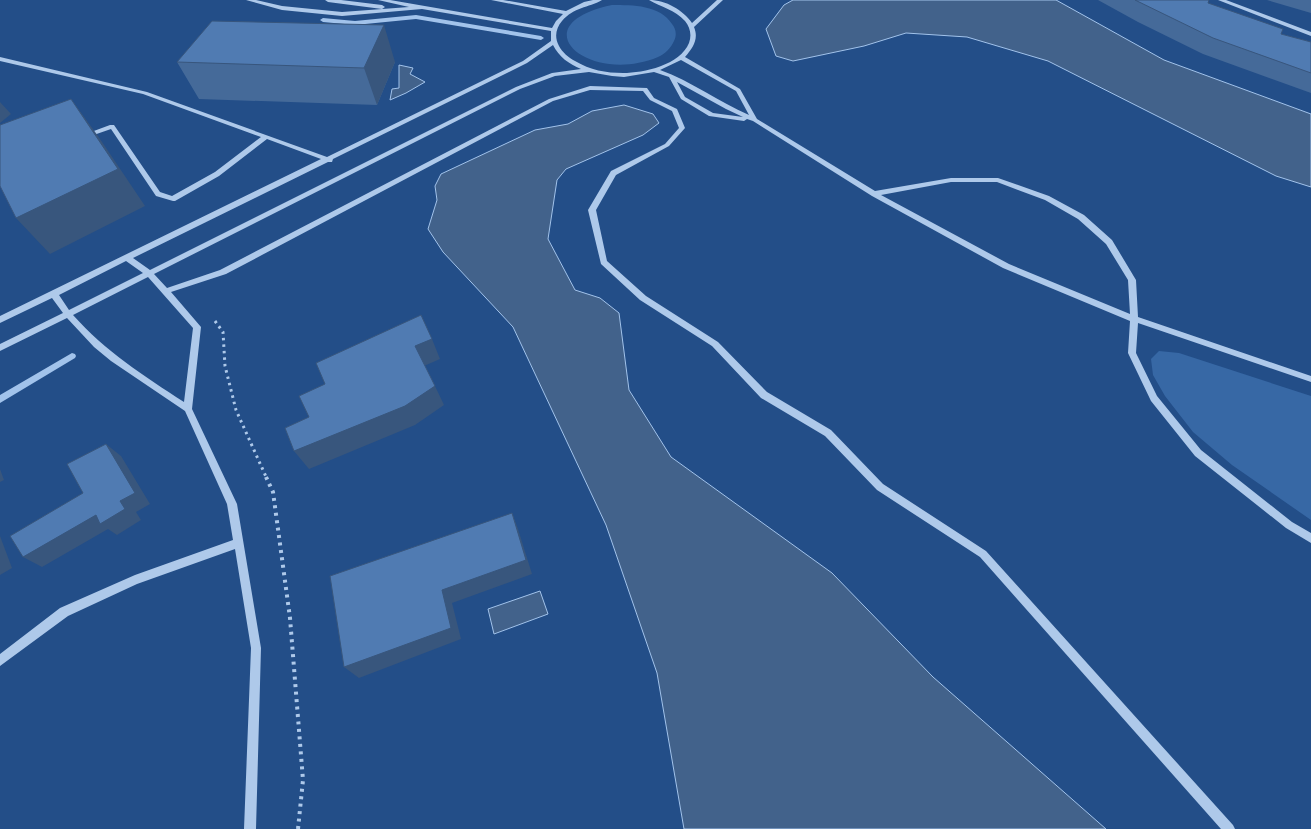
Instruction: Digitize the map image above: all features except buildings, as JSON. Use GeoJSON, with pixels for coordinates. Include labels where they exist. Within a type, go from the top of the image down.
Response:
{"type":"FeatureCollection","features":[{"type":"Feature","properties":{"kind":"street"},"geometry":{"type":"LineString","coordinates":[[248,0],[282,8],[342,14],[424,8]]}},
{"type":"Feature","properties":{"kind":"street"},"geometry":{"type":"LineString","coordinates":[[328,0],[402,9]]}},
{"type":"Feature","properties":{"kind":"street"},"geometry":{"type":"LineString","coordinates":[[381,0],[554,30]]}},
{"type":"Feature","properties":{"kind":"street"},"geometry":{"type":"LineString","coordinates":[[494,0],[567,13]]}},
{"type":"Feature","properties":{"kind":"street"},"geometry":{"type":"LineString","coordinates":[[599,0],[567,13],[554,30],[553,42],[559,54],[572,63],[589,70],[610,74],[632,74],[653,70],[681,57],[690,47],[694,36],[692,26],[684,15],[652,0]]}},
{"type":"Feature","properties":{"kind":"street"},"geometry":{"type":"LineString","coordinates":[[692,26],[720,0]]}},
{"type":"Feature","properties":{"kind":"street"},"geometry":{"type":"LineString","coordinates":[[1221,0],[1311,34]]}},
{"type":"Feature","properties":{"kind":"street"},"geometry":{"type":"LineString","coordinates":[[342,14],[355,2]]}},
{"type":"Feature","properties":{"kind":"street"},"geometry":{"type":"LineString","coordinates":[[0,320],[330,160],[525,62],[553,42]]}},
{"type":"Feature","properties":{"kind":"street"},"geometry":{"type":"LineString","coordinates":[[681,57],[738,90],[755,120]]}},
{"type":"Feature","properties":{"kind":"street"},"geometry":{"type":"LineString","coordinates":[[0,59],[145,93],[330,160]]}},
{"type":"Feature","properties":{"kind":"street"},"geometry":{"type":"LineString","coordinates":[[0,348],[518,88],[554,74],[589,70]]}},
{"type":"Feature","properties":{"kind":"street"},"geometry":{"type":"LineString","coordinates":[[653,70],[671,76],[728,108],[755,120],[874,194],[1006,266],[1134,319],[1311,379]]}},
{"type":"Feature","properties":{"kind":"street"},"geometry":{"type":"LineString","coordinates":[[671,76],[683,98],[711,115],[755,120]]}},
{"type":"Feature","properties":{"kind":"street"},"geometry":{"type":"LineString","coordinates":[[165,291],[223,272],[551,100],[590,88],[646,89],[652,98],[674,110],[682,128],[667,145],[612,173],[592,210],[604,262],[643,298],[715,344],[764,394],[828,433],[880,487],[983,554],[1229,829]]}},
{"type":"Feature","properties":{"kind":"street"},"geometry":{"type":"LineString","coordinates":[[75,140],[112,126],[158,194],[173,199],[216,174],[266,137]]}},
{"type":"Feature","properties":{"kind":"street"},"geometry":{"type":"LineString","coordinates":[[874,194],[951,180],[998,180],[1047,198],[1081,217],[1109,242],[1132,280],[1134,319],[1132,353],[1154,398],[1198,453],[1290,525],[1311,538]]}},
{"type":"Feature","properties":{"kind":"street"},"geometry":{"type":"LineString","coordinates":[[127,258],[149,273],[197,327],[188,409],[232,504],[256,648],[250,829]]}},
{"type":"Feature","properties":{"kind":"street"},"geometry":{"type":"LineString","coordinates":[[54,294],[67,314],[120,364],[188,409]]}},
{"type":"Feature","properties":{"kind":"street"},"geometry":{"type":"LineString","coordinates":[[0,661],[64,612],[135,580],[238,543]]}},
{"type":"Feature","properties":{"kind":"path"},"geometry":{"type":"LineString","coordinates":[[212,316],[223,332],[225,366],[236,410],[273,492],[290,618],[303,780],[298,829]]}},
{"type":"Feature","properties":{"kind":"shaded area"},"geometry":{"type":"Polygon","coordinates":[[[793,0],[1056,0],[1164,60],[1311,114],[1311,187],[1276,176],[1048,61],[967,37],[906,33],[864,46],[793,61],[776,56],[766,29],[784,5],[793,0]]]}},
{"type":"Feature","properties":{"kind":"shaded area"},"geometry":{"type":"Polygon","coordinates":[[[612,5],[645,7],[661,13],[675,30],[676,37],[671,46],[658,57],[632,64],[608,64],[588,59],[574,49],[567,38],[570,26],[584,14],[612,5]]]}},
{"type":"Feature","properties":{"kind":"shaded area"},"geometry":{"type":"Polygon","coordinates":[[[399,65],[413,68],[410,74],[425,82],[390,100],[392,89],[399,88],[399,65]]]}},
{"type":"Feature","properties":{"kind":"shaded area"},"geometry":{"type":"Polygon","coordinates":[[[624,105],[653,114],[659,123],[643,135],[566,169],[557,180],[548,239],[575,290],[600,298],[619,313],[629,390],[671,457],[832,573],[933,677],[1106,829],[684,829],[657,673],[606,525],[513,327],[443,252],[428,229],[437,200],[435,186],[441,174],[535,130],[568,124],[592,111],[624,105]]]}},
{"type":"Feature","properties":{"kind":"shaded area"},"geometry":{"type":"Polygon","coordinates":[[[1159,351],[1179,353],[1311,396],[1311,520],[1232,465],[1193,432],[1165,396],[1153,375],[1151,359],[1159,351]]]}},
{"type":"Feature","properties":{"kind":"shaded area"},"geometry":{"type":"Polygon","coordinates":[[[540,591],[548,614],[494,634],[488,609],[540,591]]]}},
{"type":"Feature","properties":{"kind":"waterway"},"geometry":{"type":"LineString","coordinates":[[323,20],[355,23],[416,17],[541,38]]}},
{"type":"Feature","properties":{"kind":"waterway"},"geometry":{"type":"LineString","coordinates":[[0,399],[72,356]]}}]}
